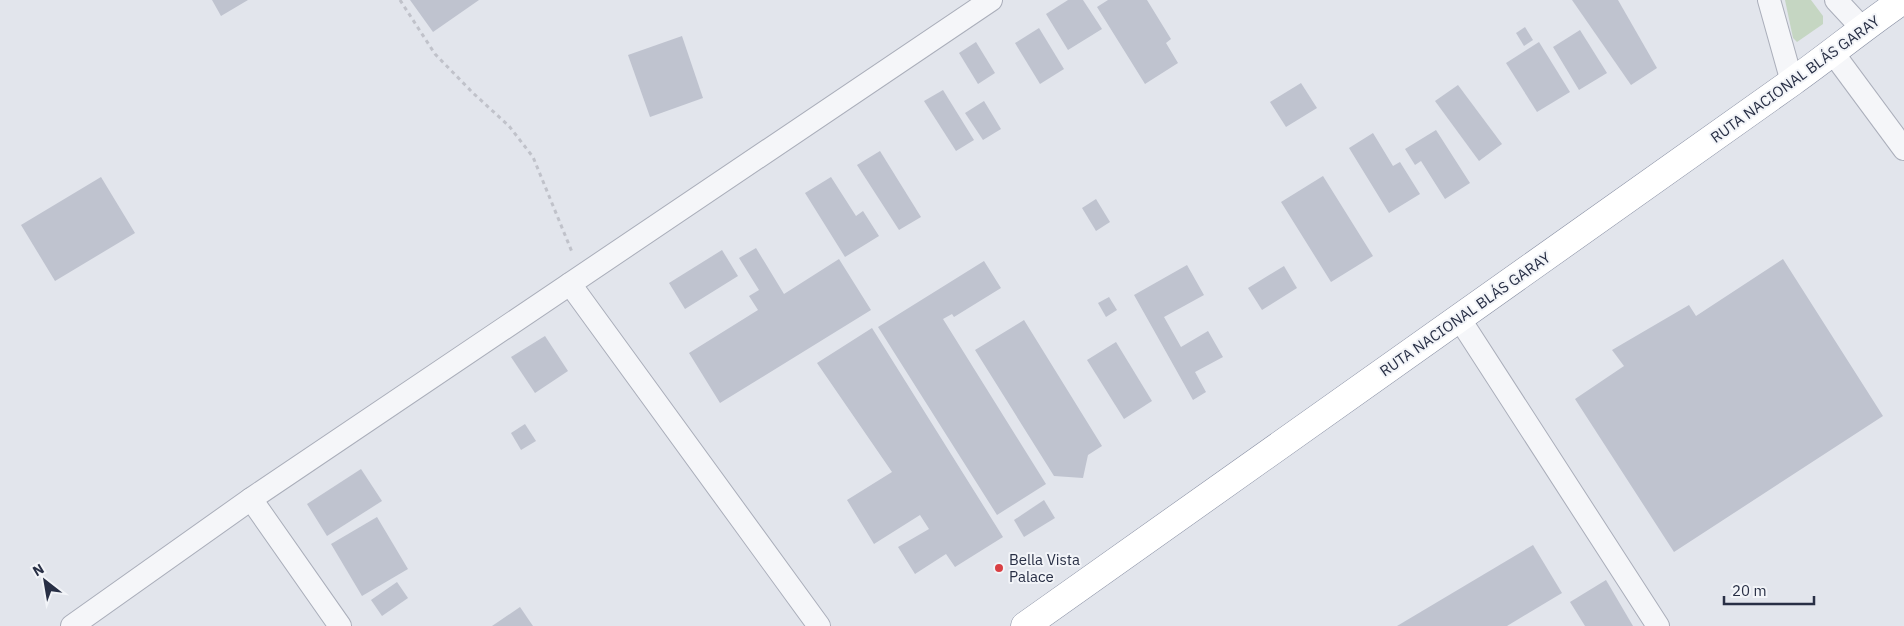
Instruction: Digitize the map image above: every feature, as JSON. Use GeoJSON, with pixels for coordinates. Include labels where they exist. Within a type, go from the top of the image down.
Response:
{"type":"FeatureCollection","features":[{"type":"Feature","properties":{"kind":"highway","name":"RUTA NACIONAL BLÁS GARAY"},"geometry":{"type":"LineString","coordinates":[[1026,626],[1833,53],[1862,28],[1903,0]]}},
{"type":"Feature","properties":{"kind":"street"},"geometry":{"type":"LineString","coordinates":[[72,626],[251,499],[991,0]]}},
{"type":"Feature","properties":{"kind":"street"},"geometry":{"type":"LineString","coordinates":[[1769,0],[1792,82]]}},
{"type":"Feature","properties":{"kind":"street"},"geometry":{"type":"LineString","coordinates":[[1836,0],[1862,28]]}},
{"type":"Feature","properties":{"kind":"street"},"geometry":{"type":"LineString","coordinates":[[1833,53],[1904,149]]}},
{"type":"Feature","properties":{"kind":"street"},"geometry":{"type":"LineString","coordinates":[[576,280],[819,626]]}},
{"type":"Feature","properties":{"kind":"street"},"geometry":{"type":"LineString","coordinates":[[1458,318],[1658,626]]}},
{"type":"Feature","properties":{"kind":"street"},"geometry":{"type":"LineString","coordinates":[[251,499],[340,626]]}},
{"type":"Feature","properties":{"kind":"path"},"geometry":{"type":"LineString","coordinates":[[400,0],[435,54],[509,126],[533,157],[576,280]]}},
{"type":"Feature","properties":{"kind":"green space"},"geometry":{"type":"Polygon","coordinates":[[[1785,0],[1811,0],[1823,16],[1823,24],[1797,42],[1793,38],[1785,0]]]}},
{"type":"Feature","properties":{"kind":"building"},"geometry":{"type":"Polygon","coordinates":[[[212,0],[248,0],[221,16],[212,0]]]}},
{"type":"Feature","properties":{"kind":"building"},"geometry":{"type":"Polygon","coordinates":[[[410,0],[479,0],[433,32],[410,0]]]}},
{"type":"Feature","properties":{"kind":"building"},"geometry":{"type":"Polygon","coordinates":[[[1068,0],[1083,0],[1102,29],[1068,50],[1046,14],[1068,0]]]}},
{"type":"Feature","properties":{"kind":"building"},"geometry":{"type":"Polygon","coordinates":[[[1108,0],[1147,0],[1171,39],[1166,43],[1178,63],[1145,84],[1097,7],[1108,0]]]}},
{"type":"Feature","properties":{"kind":"building"},"geometry":{"type":"Polygon","coordinates":[[[1572,0],[1618,0],[1657,68],[1631,85],[1572,0]]]}},
{"type":"Feature","properties":{"kind":"building"},"geometry":{"type":"Polygon","coordinates":[[[1525,27],[1533,40],[1524,46],[1516,33],[1525,27]]]}},
{"type":"Feature","properties":{"kind":"building"},"geometry":{"type":"Polygon","coordinates":[[[1039,28],[1064,69],[1040,84],[1015,43],[1039,28]]]}},
{"type":"Feature","properties":{"kind":"building"},"geometry":{"type":"Polygon","coordinates":[[[1580,30],[1607,73],[1579,90],[1553,47],[1580,30]]]}},
{"type":"Feature","properties":{"kind":"building"},"geometry":{"type":"Polygon","coordinates":[[[682,36],[703,98],[650,117],[628,55],[682,36]]]}},
{"type":"Feature","properties":{"kind":"building"},"geometry":{"type":"Polygon","coordinates":[[[976,42],[995,73],[978,84],[959,53],[976,42]]]}},
{"type":"Feature","properties":{"kind":"building"},"geometry":{"type":"Polygon","coordinates":[[[1539,42],[1570,92],[1537,112],[1506,63],[1539,42]]]}},
{"type":"Feature","properties":{"kind":"building"},"geometry":{"type":"Polygon","coordinates":[[[1301,83],[1317,108],[1286,127],[1270,102],[1301,83]]]}},
{"type":"Feature","properties":{"kind":"building"},"geometry":{"type":"Polygon","coordinates":[[[1458,85],[1502,144],[1479,161],[1435,101],[1458,85]]]}},
{"type":"Feature","properties":{"kind":"building"},"geometry":{"type":"Polygon","coordinates":[[[943,90],[974,140],[956,151],[924,101],[943,90]]]}},
{"type":"Feature","properties":{"kind":"building"},"geometry":{"type":"Polygon","coordinates":[[[984,101],[1001,129],[983,140],[965,113],[984,101]]]}},
{"type":"Feature","properties":{"kind":"building"},"geometry":{"type":"Polygon","coordinates":[[[1436,130],[1470,183],[1445,199],[1421,161],[1415,165],[1405,149],[1436,130]]]}},
{"type":"Feature","properties":{"kind":"building"},"geometry":{"type":"Polygon","coordinates":[[[1373,133],[1393,166],[1400,162],[1420,194],[1389,213],[1349,148],[1373,133]]]}},
{"type":"Feature","properties":{"kind":"building"},"geometry":{"type":"Polygon","coordinates":[[[880,151],[921,217],[899,230],[857,165],[880,151]]]}},
{"type":"Feature","properties":{"kind":"building"},"geometry":{"type":"Polygon","coordinates":[[[1323,176],[1373,256],[1331,282],[1281,202],[1323,176]]]}},
{"type":"Feature","properties":{"kind":"building"},"geometry":{"type":"Polygon","coordinates":[[[101,177],[135,233],[55,281],[21,225],[101,177]]]}},
{"type":"Feature","properties":{"kind":"building"},"geometry":{"type":"Polygon","coordinates":[[[831,177],[856,216],[863,211],[879,236],[845,257],[805,193],[831,177]]]}},
{"type":"Feature","properties":{"kind":"building"},"geometry":{"type":"Polygon","coordinates":[[[1096,199],[1110,222],[1096,231],[1082,208],[1096,199]]]}},
{"type":"Feature","properties":{"kind":"building"},"geometry":{"type":"Polygon","coordinates":[[[756,248],[784,294],[839,259],[871,310],[720,403],[689,353],[758,310],[749,296],[759,290],[739,258],[756,248]]]}},
{"type":"Feature","properties":{"kind":"building"},"geometry":{"type":"Polygon","coordinates":[[[722,250],[738,276],[685,309],[669,283],[722,250]]]}},
{"type":"Feature","properties":{"kind":"building"},"geometry":{"type":"Polygon","coordinates":[[[1783,259],[1883,416],[1674,552],[1575,399],[1624,366],[1612,350],[1689,305],[1696,316],[1783,259]]]}},
{"type":"Feature","properties":{"kind":"building"},"geometry":{"type":"Polygon","coordinates":[[[984,261],[1001,288],[954,317],[952,314],[943,319],[1046,484],[997,515],[878,327],[984,261]]]}},
{"type":"Feature","properties":{"kind":"building"},"geometry":{"type":"Polygon","coordinates":[[[1187,265],[1204,295],[1164,317],[1181,347],[1208,331],[1223,357],[1195,372],[1206,392],[1193,400],[1134,295],[1187,265]]]}},
{"type":"Feature","properties":{"kind":"building"},"geometry":{"type":"Polygon","coordinates":[[[1284,266],[1297,288],[1262,310],[1248,288],[1284,266]]]}},
{"type":"Feature","properties":{"kind":"building"},"geometry":{"type":"Polygon","coordinates":[[[1109,297],[1117,310],[1106,317],[1098,303],[1109,297]]]}},
{"type":"Feature","properties":{"kind":"building"},"geometry":{"type":"Polygon","coordinates":[[[1024,320],[1102,446],[1088,455],[1083,478],[1054,476],[975,350],[1024,320]]]}},
{"type":"Feature","properties":{"kind":"building"},"geometry":{"type":"Polygon","coordinates":[[[872,328],[1003,537],[955,567],[946,554],[915,574],[898,547],[929,529],[920,515],[874,544],[847,500],[892,472],[817,363],[872,328]]]}},
{"type":"Feature","properties":{"kind":"building"},"geometry":{"type":"Polygon","coordinates":[[[545,336],[568,371],[535,393],[511,357],[545,336]]]}},
{"type":"Feature","properties":{"kind":"building"},"geometry":{"type":"Polygon","coordinates":[[[1116,342],[1152,401],[1124,419],[1087,360],[1116,342]]]}},
{"type":"Feature","properties":{"kind":"building"},"geometry":{"type":"Polygon","coordinates":[[[525,424],[536,441],[521,450],[511,433],[525,424]]]}},
{"type":"Feature","properties":{"kind":"building"},"geometry":{"type":"Polygon","coordinates":[[[361,469],[382,501],[327,536],[307,504],[361,469]]]}},
{"type":"Feature","properties":{"kind":"building"},"geometry":{"type":"Polygon","coordinates":[[[1044,500],[1055,518],[1024,537],[1014,520],[1044,500]]]}},
{"type":"Feature","properties":{"kind":"building"},"geometry":{"type":"Polygon","coordinates":[[[377,517],[408,569],[362,596],[331,544],[377,517]]]}},
{"type":"Feature","properties":{"kind":"building"},"geometry":{"type":"Polygon","coordinates":[[[1533,545],[1562,593],[1507,626],[1397,626],[1533,545]]]}},
{"type":"Feature","properties":{"kind":"building"},"geometry":{"type":"Polygon","coordinates":[[[1606,580],[1633,626],[1585,626],[1570,602],[1606,580]]]}},
{"type":"Feature","properties":{"kind":"building"},"geometry":{"type":"Polygon","coordinates":[[[397,582],[408,598],[382,616],[371,600],[397,582]]]}},
{"type":"Feature","properties":{"kind":"building"},"geometry":{"type":"Polygon","coordinates":[[[520,607],[533,626],[492,626],[520,607]]]}},
{"type":"Feature","properties":{"kind":"place","name":"Bella Vista Palace"},"geometry":{"type":"Point","coordinates":[999,568]}}]}
